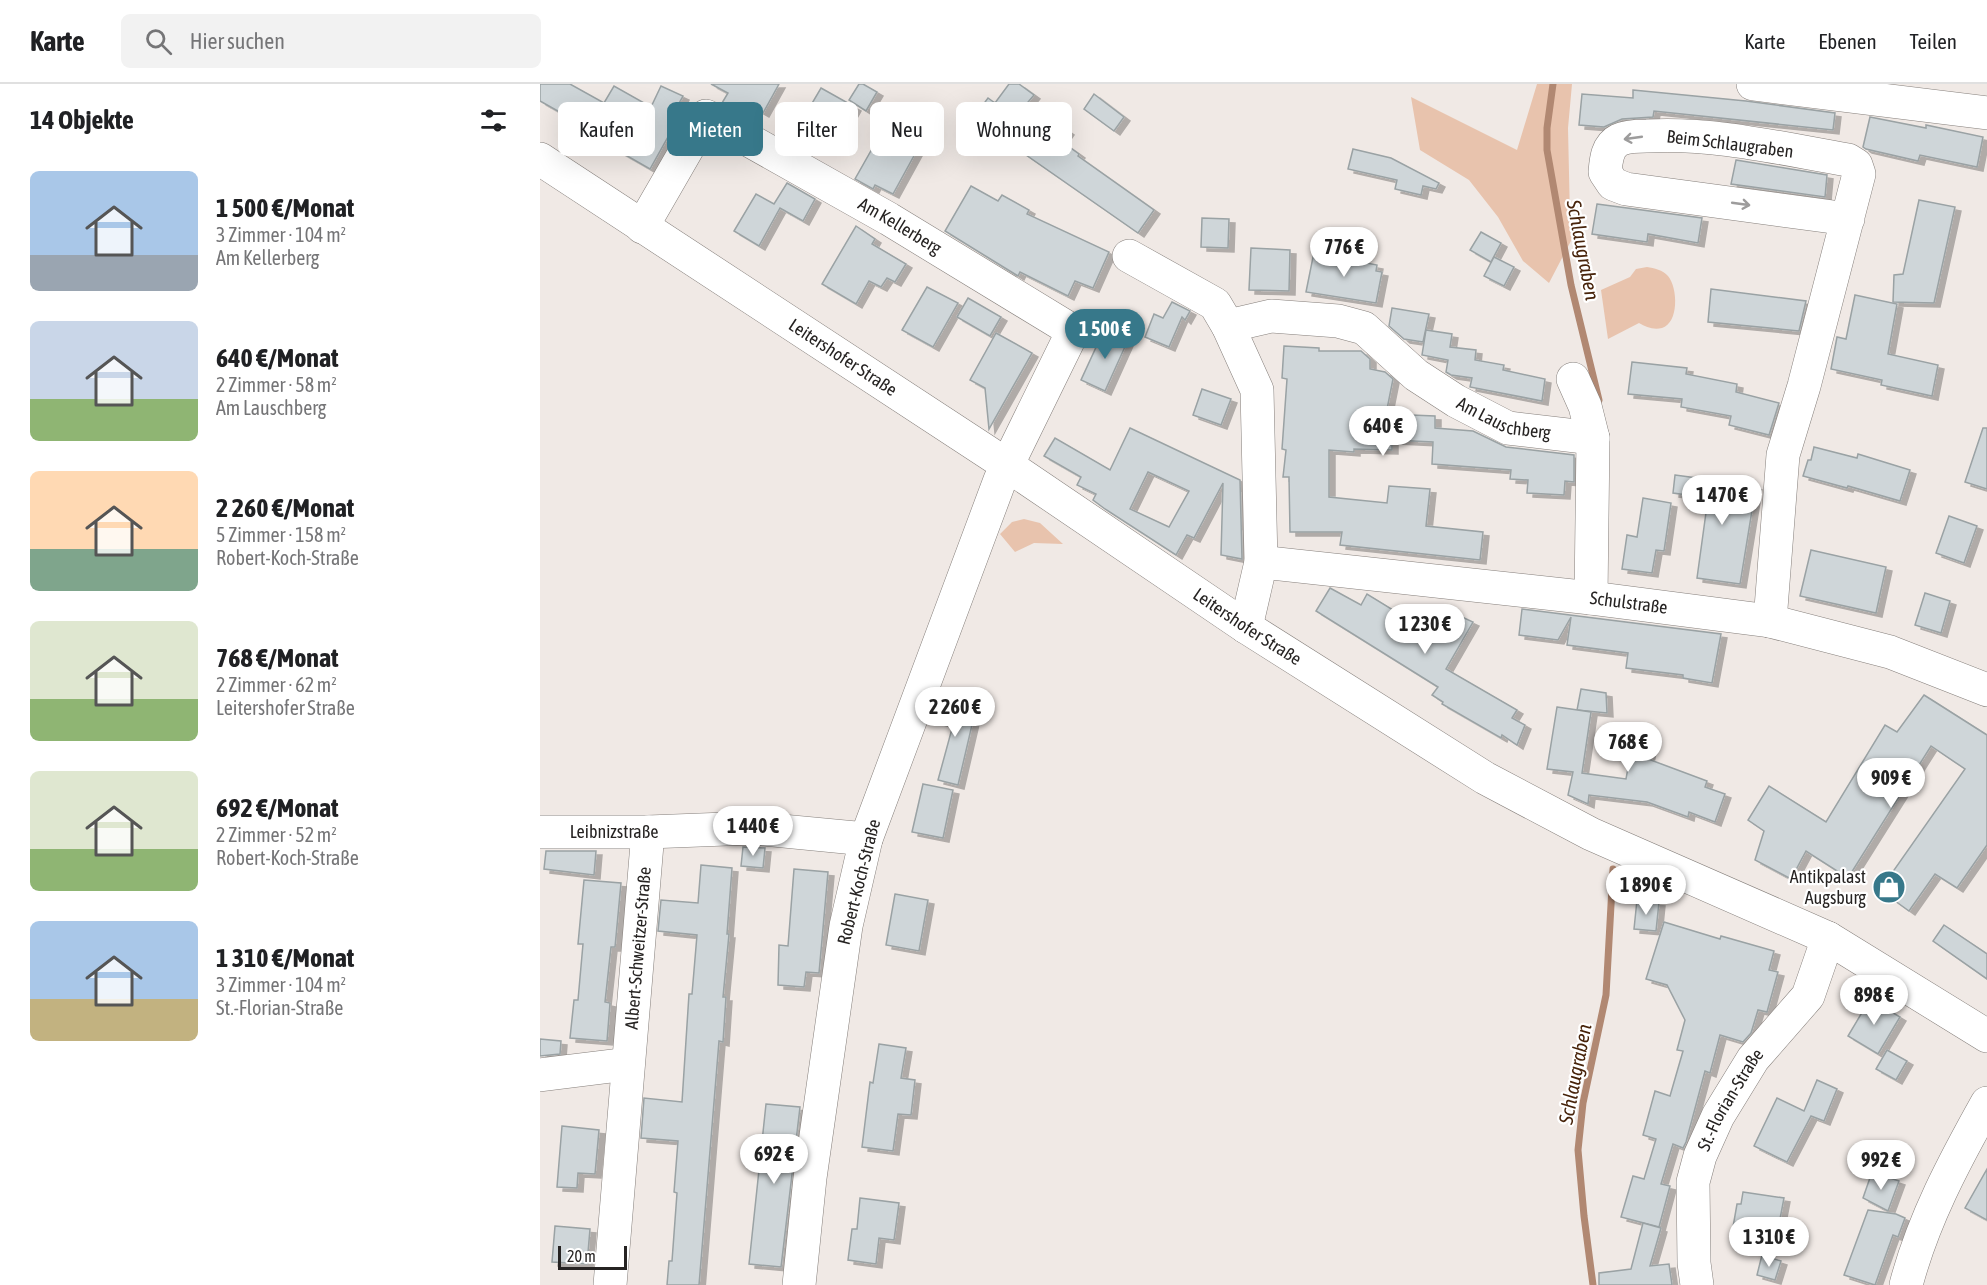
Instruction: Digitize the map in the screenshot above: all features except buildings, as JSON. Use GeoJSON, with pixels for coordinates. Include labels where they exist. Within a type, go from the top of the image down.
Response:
{"type":"FeatureCollection","features":[{"type":"Feature","properties":{"kind":"street"},"geometry":{"type":"LineString","coordinates":[[1753,84],[1920,95],[1987,113]]}},
{"type":"Feature","properties":{"kind":"street","name":"Am Kellerberg"},"geometry":{"type":"LineString","coordinates":[[642,227],[706,116],[889,219],[1073,331],[1007,465]]}},
{"type":"Feature","properties":{"kind":"street","name":"Beim Schlaugraben"},"geometry":{"type":"LineString","coordinates":[[1770,621],[1783,455],[1804,386],[1848,219],[1859,174],[1856,165],[1848,160],[1727,140],[1665,135],[1635,136],[1619,140],[1607,156],[1605,172],[1613,183],[1626,189],[1848,219]]}},
{"type":"Feature","properties":{"kind":"street","name":"Leitershofer Straße"},"geometry":{"type":"LineString","coordinates":[[540,159],[1007,465],[1246,627],[1485,778],[1598,837],[1828,938],[1987,1036]]}},
{"type":"Feature","properties":{"kind":"street"},"geometry":{"type":"LineString","coordinates":[[1129,256],[1215,304],[1228,326],[1257,390],[1262,562],[1246,627]]}},
{"type":"Feature","properties":{"kind":"street","name":"Am Lauschberg"},"geometry":{"type":"LineString","coordinates":[[1228,326],[1271,316],[1338,321],[1364,328],[1416,375],[1455,401],[1508,428],[1593,438]]}},
{"type":"Feature","properties":{"kind":"street"},"geometry":{"type":"LineString","coordinates":[[1573,378],[1585,406],[1593,438],[1591,598]]}},
{"type":"Feature","properties":{"kind":"street","name":"Robert-Koch-Straße"},"geometry":{"type":"LineString","coordinates":[[799,1285],[810,1178],[843,950],[866,839],[1007,465]]}},
{"type":"Feature","properties":{"kind":"street","name":"Schulstraße"},"geometry":{"type":"LineString","coordinates":[[1262,562],[1591,598],[1770,621],[1890,652],[1987,690]]}},
{"type":"Feature","properties":{"kind":"street","name":"Leibnizstraße"},"geometry":{"type":"LineString","coordinates":[[540,832],[648,832],[752,828],[866,839]]}},
{"type":"Feature","properties":{"kind":"street","name":"Albert-Schweitzer-Straße"},"geometry":{"type":"LineString","coordinates":[[610,1285],[648,832]]}},
{"type":"Feature","properties":{"kind":"street","name":"St.-Florian-Straße"},"geometry":{"type":"LineString","coordinates":[[1697,1285],[1694,1263],[1693,1182],[1700,1156],[1718,1116],[1754,1059],[1808,996],[1828,938]]}},
{"type":"Feature","properties":{"kind":"street"},"geometry":{"type":"LineString","coordinates":[[540,1075],[628,1064]]}},
{"type":"Feature","properties":{"kind":"street"},"geometry":{"type":"LineString","coordinates":[[1906,1285],[1930,1212],[1950,1170],[1987,1104]]}},
{"type":"Feature","properties":{"kind":"shaded area"},"geometry":{"type":"Polygon","coordinates":[[[1537,84],[1572,84],[1568,128],[1570,218],[1573,237],[1549,283],[1523,261],[1498,217],[1469,180],[1420,150],[1411,97],[1517,150],[1537,84]]]}},
{"type":"Feature","properties":{"kind":"shaded area"},"geometry":{"type":"Polygon","coordinates":[[[1647,267],[1664,272],[1671,281],[1675,296],[1672,319],[1668,325],[1659,329],[1639,323],[1608,339],[1601,290],[1630,277],[1636,269],[1647,267]]]}},
{"type":"Feature","properties":{"kind":"shaded area"},"geometry":{"type":"Polygon","coordinates":[[[1024,519],[1040,523],[1063,544],[1034,543],[1015,552],[1000,534],[1012,522],[1024,519]]]}},
{"type":"Feature","properties":{"kind":"waterway","name":"Schlaugraben"},"geometry":{"type":"LineString","coordinates":[[1553,84],[1547,128],[1547,150],[1571,285],[1599,400]]}},
{"type":"Feature","properties":{"kind":"waterway","name":"Schlaugraben"},"geometry":{"type":"LineString","coordinates":[[1593,1285],[1578,1150],[1583,1103],[1606,995],[1613,869]]}},
{"type":"Feature","properties":{"kind":"place","name":"Antikpalast Augsburg"},"geometry":{"type":"Point","coordinates":[1889,887]}}]}
